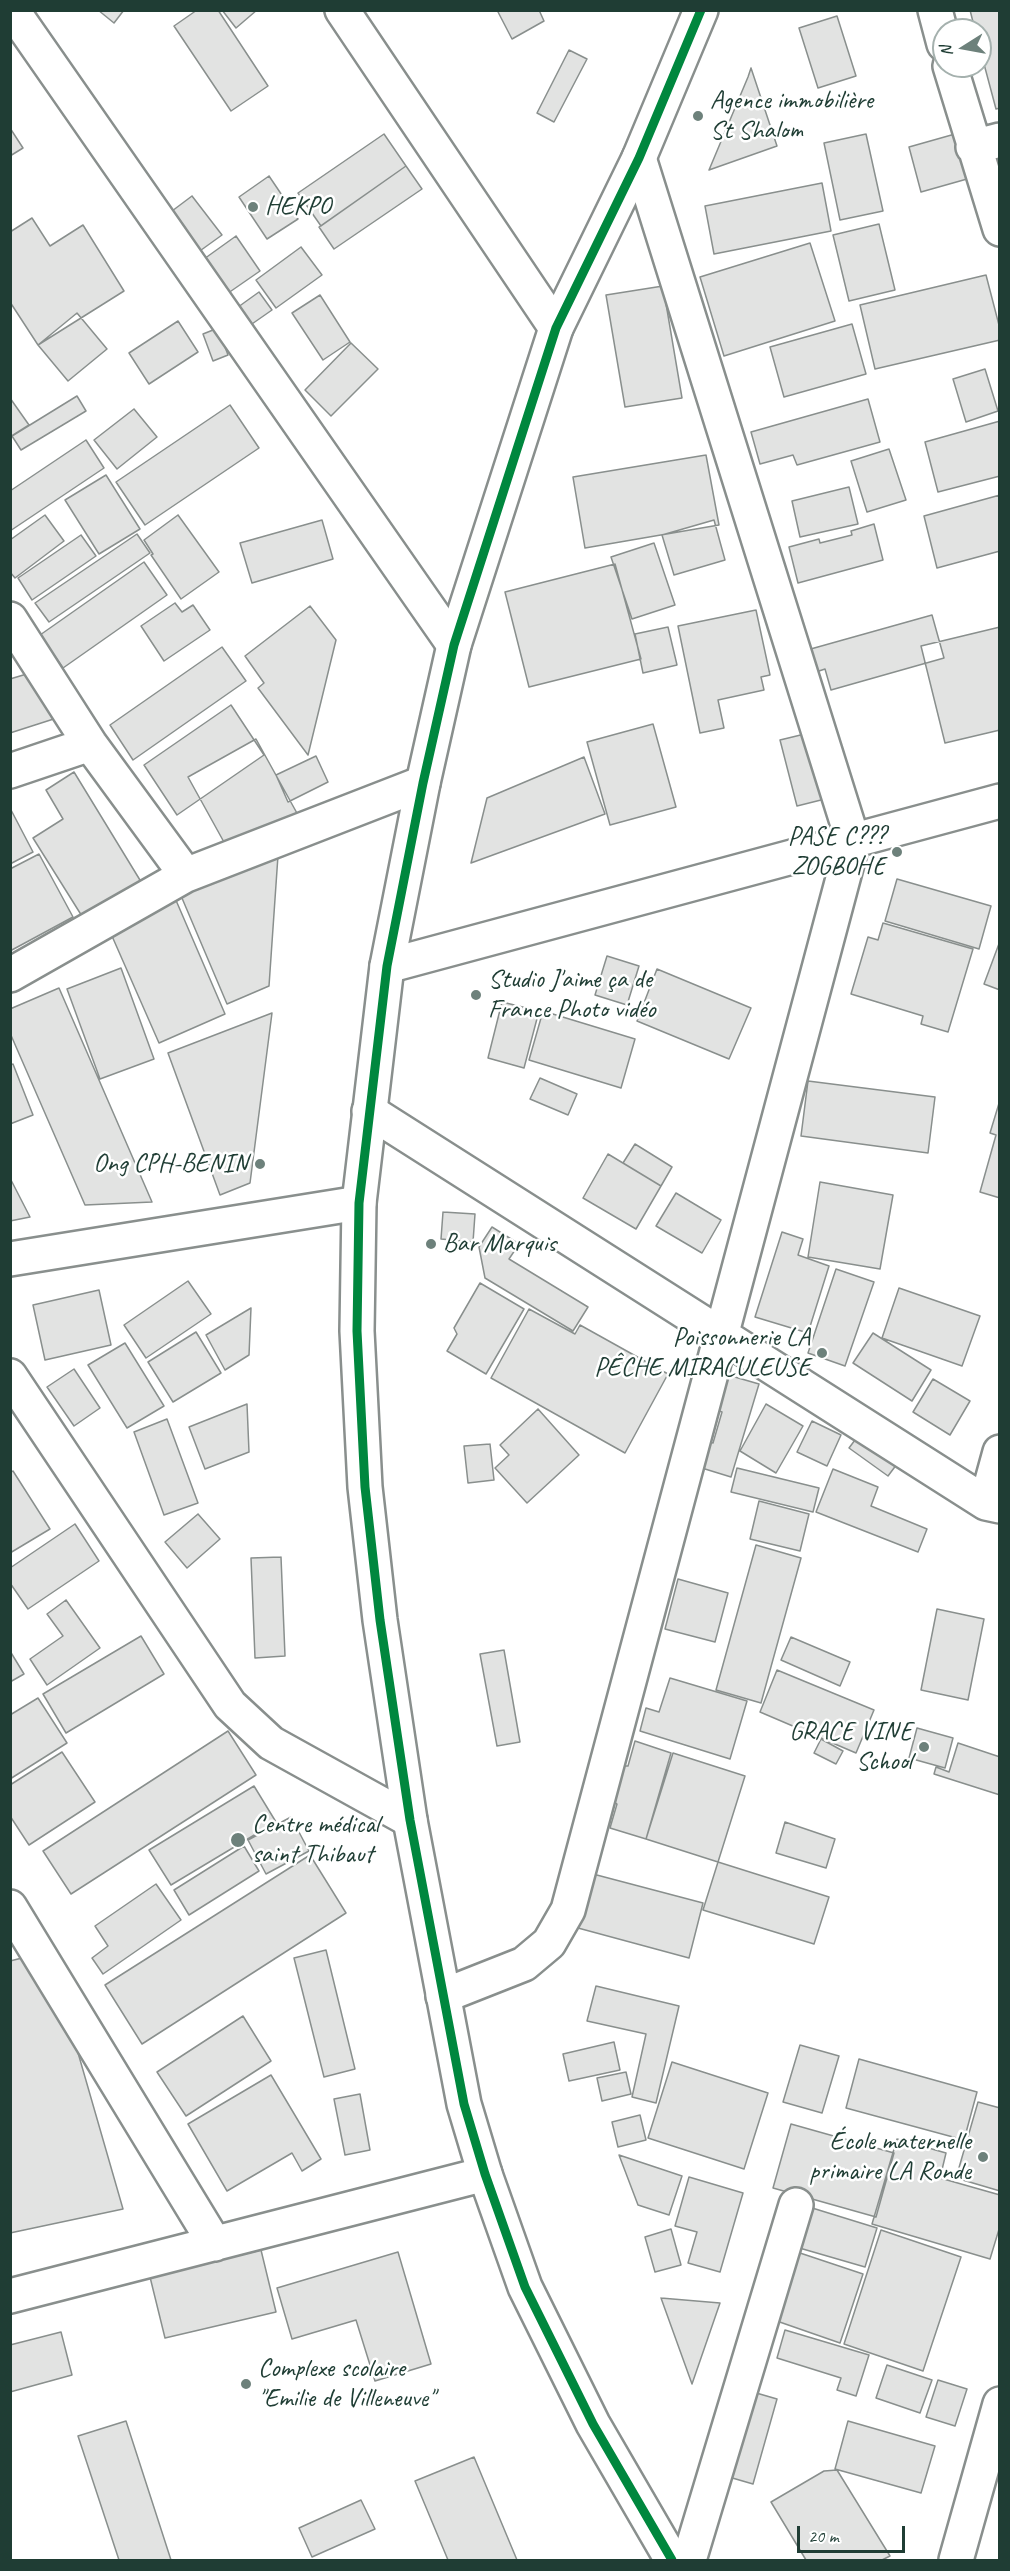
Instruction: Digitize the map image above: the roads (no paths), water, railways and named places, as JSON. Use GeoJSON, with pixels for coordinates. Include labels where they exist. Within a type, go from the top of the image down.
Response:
{"type":"FeatureCollection","features":[{"type":"Feature","properties":{"kind":"street"},"geometry":{"type":"LineString","coordinates":[[12,10],[454,645]]}},
{"type":"Feature","properties":{"kind":"street"},"geometry":{"type":"LineString","coordinates":[[342,10],[556,328]]}},
{"type":"Feature","properties":{"kind":"street"},"geometry":{"type":"LineString","coordinates":[[672,2560],[593,2424],[525,2287],[485,2174],[464,2104],[410,1820],[380,1620],[365,1487],[357,1331],[359,1203],[387,966],[423,783],[454,645],[556,328],[639,158],[701,10]]}},
{"type":"Feature","properties":{"kind":"street"},"geometry":{"type":"LineString","coordinates":[[956,78],[986,144],[999,229]]}},
{"type":"Feature","properties":{"kind":"street"},"geometry":{"type":"LineString","coordinates":[[443,1996],[524,1965],[549,1943],[568,1910],[853,841],[639,158]]}},
{"type":"Feature","properties":{"kind":"street"},"geometry":{"type":"LineString","coordinates":[[10,619],[90,744],[186,875]]}},
{"type":"Feature","properties":{"kind":"street"},"geometry":{"type":"LineString","coordinates":[[10,771],[90,744]]}},
{"type":"Feature","properties":{"kind":"street"},"geometry":{"type":"LineString","coordinates":[[10,975],[186,875],[423,783]]}},
{"type":"Feature","properties":{"kind":"street"},"geometry":{"type":"LineString","coordinates":[[387,966],[999,801]]}},
{"type":"Feature","properties":{"kind":"street"},"geometry":{"type":"LineString","coordinates":[[369,1111],[992,1504],[999,1452]]}},
{"type":"Feature","properties":{"kind":"street"},"geometry":{"type":"LineString","coordinates":[[10,1259],[359,1203]]}},
{"type":"Feature","properties":{"kind":"street"},"geometry":{"type":"LineString","coordinates":[[10,1376],[230,1705],[271,1743],[410,1820]]}},
{"type":"Feature","properties":{"kind":"street"},"geometry":{"type":"LineString","coordinates":[[10,1907],[215,2244]]}},
{"type":"Feature","properties":{"kind":"street"},"geometry":{"type":"LineString","coordinates":[[10,2296],[485,2174]]}},
{"type":"Feature","properties":{"kind":"street"},"geometry":{"type":"LineString","coordinates":[[689,2560],[796,2205]]}},
{"type":"Feature","properties":{"kind":"street"},"geometry":{"type":"LineString","coordinates":[[956,2560],[989,2492],[999,2404]]}},
{"type":"Feature","properties":{"kind":"place","name":"Agence immobilière St Shalom"},"geometry":{"type":"Point","coordinates":[698,116]}},
{"type":"Feature","properties":{"kind":"place","name":"HEKPO"},"geometry":{"type":"Point","coordinates":[253,207]}},
{"type":"Feature","properties":{"kind":"place","name":"PASE C??? ZOGBOHE"},"geometry":{"type":"Point","coordinates":[897,852]}},
{"type":"Feature","properties":{"kind":"place","name":"Studio J'aime ça de France Photo vidéo"},"geometry":{"type":"Point","coordinates":[476,995]}},
{"type":"Feature","properties":{"kind":"place","name":"Ong CPH-BENIN"},"geometry":{"type":"Point","coordinates":[260,1164]}},
{"type":"Feature","properties":{"kind":"place","name":"Bar Marquis"},"geometry":{"type":"Point","coordinates":[431,1244]}},
{"type":"Feature","properties":{"kind":"place","name":"Poissonnerie LA PÊCHE MIRACULEUSE"},"geometry":{"type":"Point","coordinates":[822,1353]}},
{"type":"Feature","properties":{"kind":"place","name":"GRACE VINE School"},"geometry":{"type":"Point","coordinates":[924,1747]}},
{"type":"Feature","properties":{"kind":"place","name":"Centre médical saint Thibaut"},"geometry":{"type":"Point","coordinates":[238,1840]}},
{"type":"Feature","properties":{"kind":"place","name":"École maternelle primaire LA Ronde"},"geometry":{"type":"Point","coordinates":[983,2157]}},
{"type":"Feature","properties":{"kind":"place","name":"Complexe scolaire \"Emilie de Villeneuve\""},"geometry":{"type":"Point","coordinates":[246,2384]}}]}
